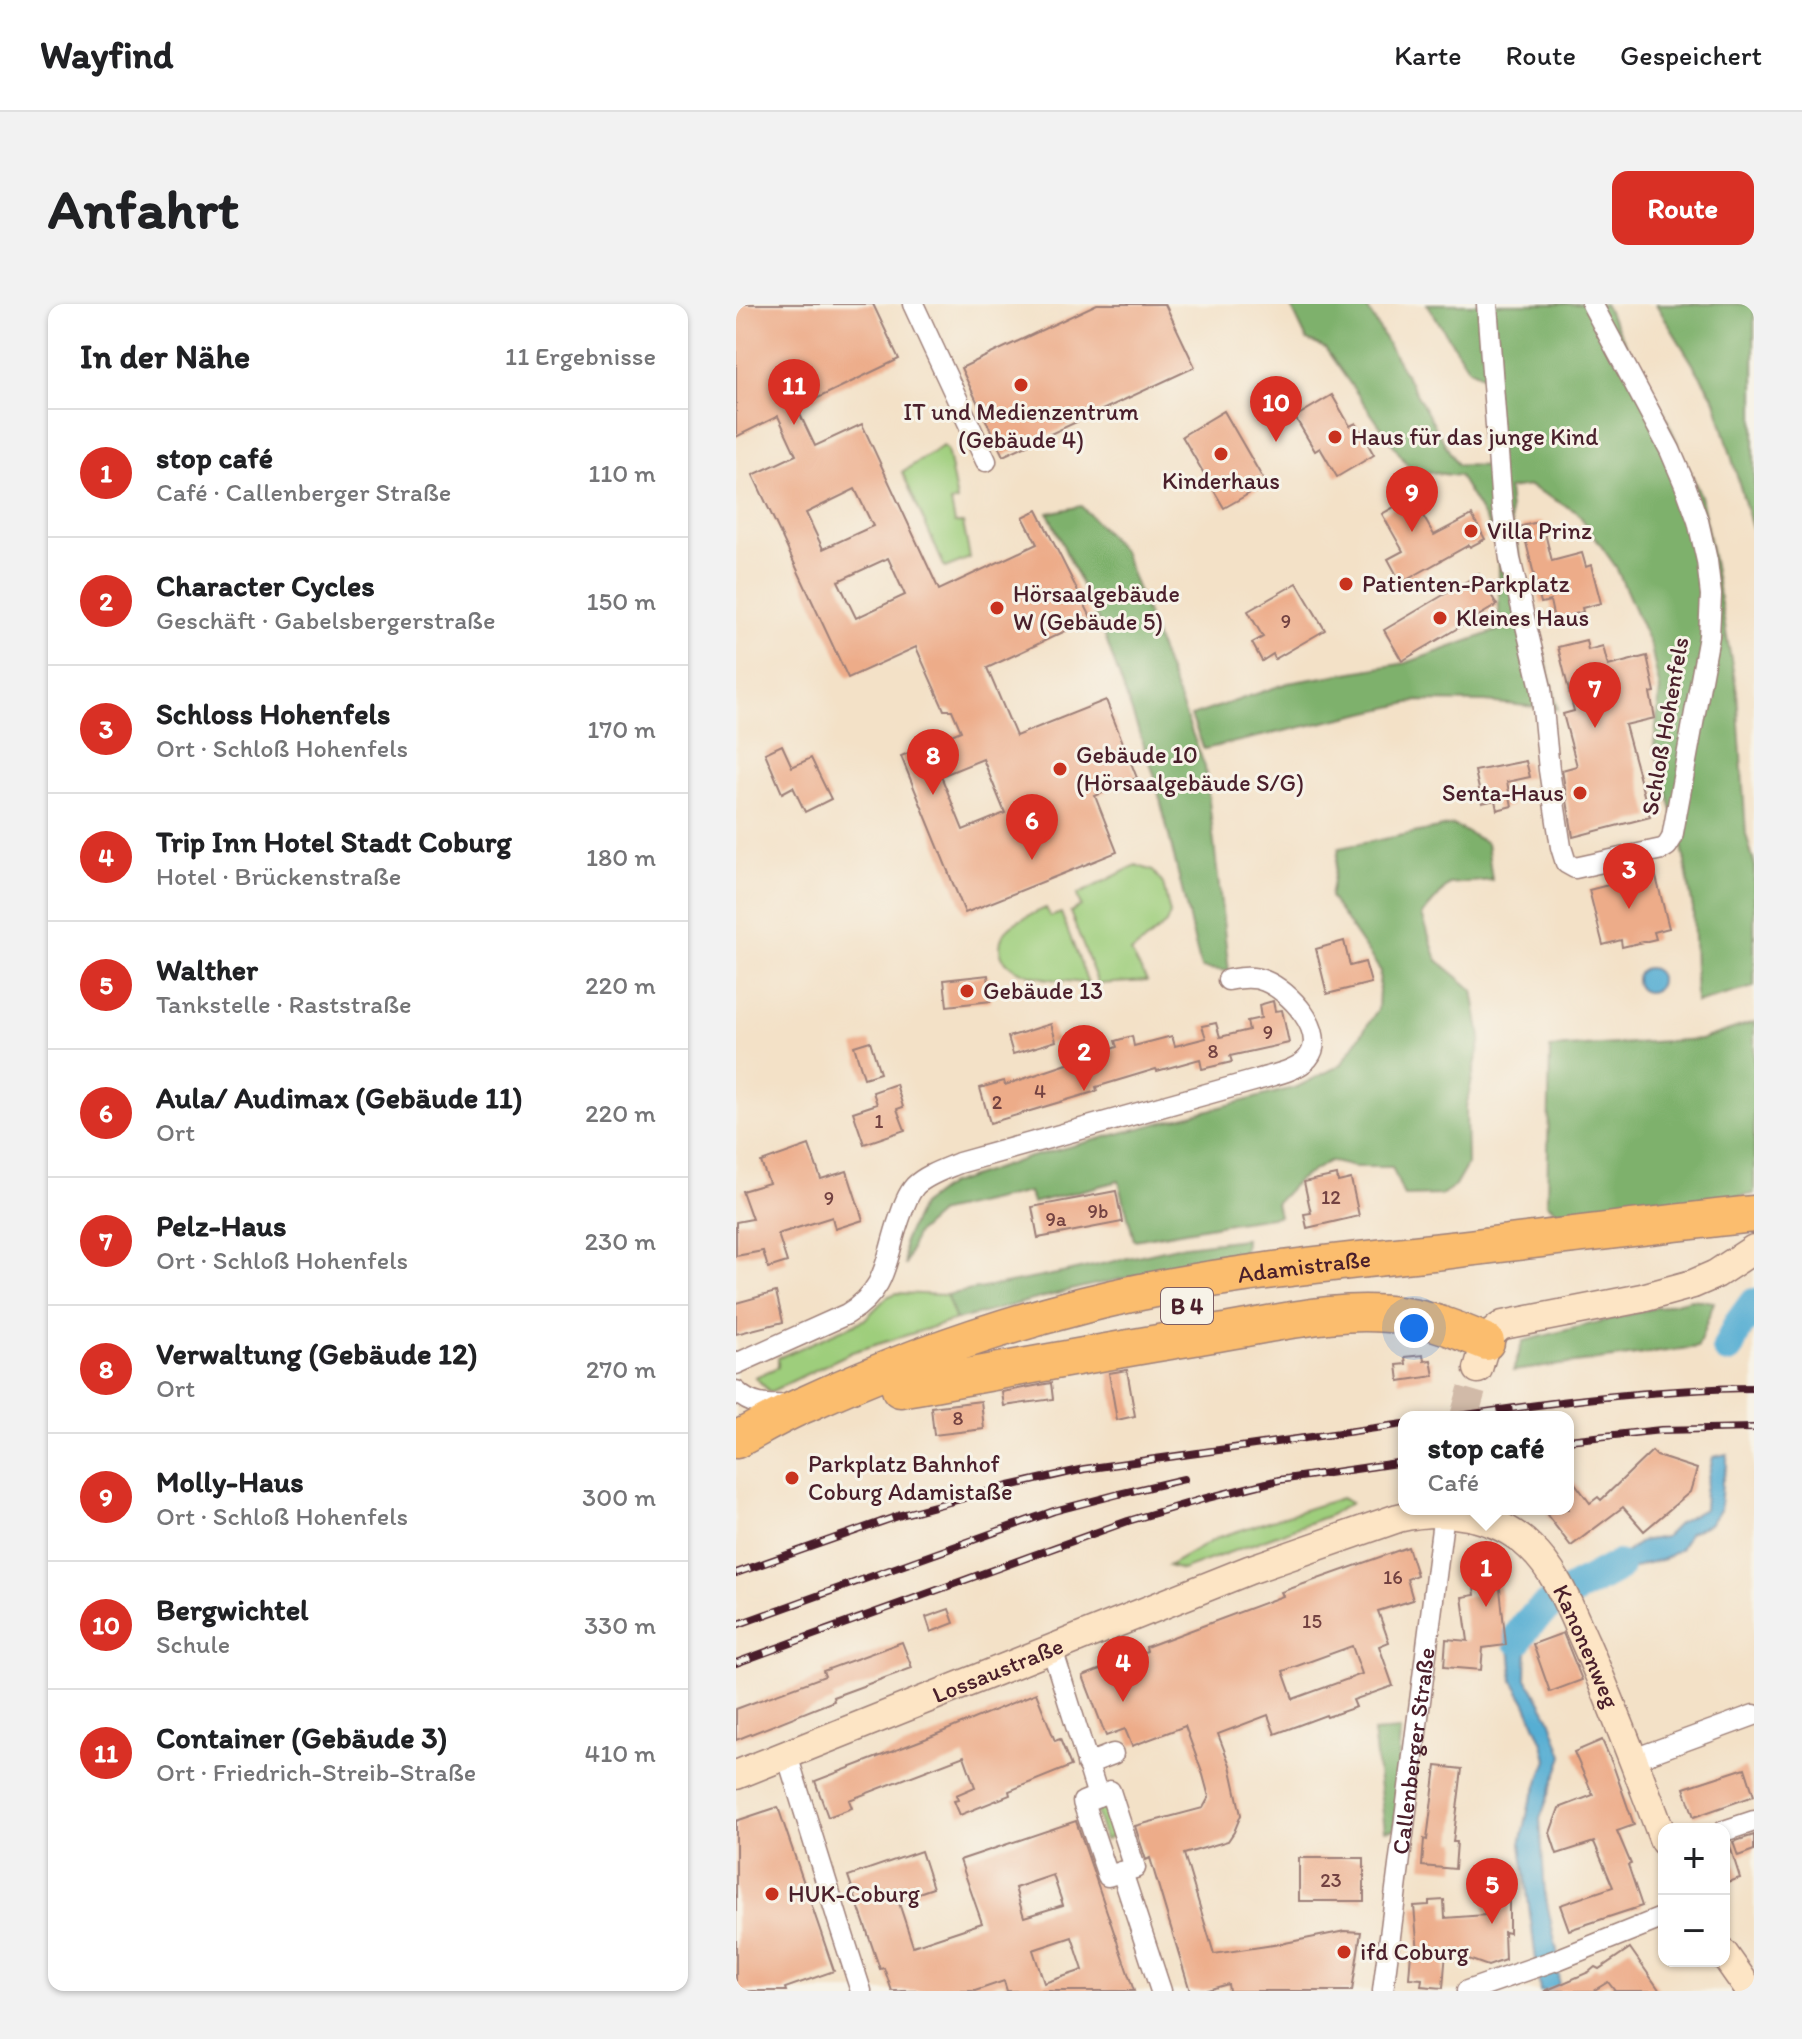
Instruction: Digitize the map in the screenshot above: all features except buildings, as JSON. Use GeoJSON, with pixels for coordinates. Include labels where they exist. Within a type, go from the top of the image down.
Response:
{"type":"FeatureCollection","features":[{"type":"Feature","properties":{"kind":"highway","name":"Adamistraße"},"geometry":{"type":"LineString","coordinates":[[736,1464],[778,1442],[900,1389],[988,1356],[1092,1327],[1193,1305],[1661,1236],[1754,1214]]}},
{"type":"Feature","properties":{"kind":"highway","name":"Adamistraße"},"geometry":{"type":"LineString","coordinates":[[736,1440],[803,1405],[894,1366],[983,1335],[1100,1302],[1190,1283],[1310,1264],[1556,1238],[1754,1238]]}},
{"type":"Feature","properties":{"kind":"highway"},"geometry":{"type":"LineString","coordinates":[[900,1389],[1327,1315],[1377,1313],[1406,1316],[1459,1330],[1482,1355]]}},
{"type":"Feature","properties":{"kind":"street"},"geometry":{"type":"LineString","coordinates":[[913,304],[986,461]]}},
{"type":"Feature","properties":{"kind":"street","name":"Schloß Hohenfels"},"geometry":{"type":"LineString","coordinates":[[1487,304],[1502,507],[1510,559],[1541,688],[1561,847],[1566,863],[1575,868],[1662,849],[1672,838],[1709,636],[1711,595],[1698,521],[1685,485],[1670,450],[1592,304]]}},
{"type":"Feature","properties":{"kind":"street"},"geometry":{"type":"LineString","coordinates":[[736,1364],[859,1307],[883,1277],[903,1208],[912,1189],[920,1182],[959,1163],[1257,1080],[1293,1068],[1307,1059],[1312,1050],[1312,1033],[1305,1015],[1291,998],[1279,988],[1256,978],[1228,980]]}},
{"type":"Feature","properties":{"kind":"street"},"geometry":{"type":"LineString","coordinates":[[1482,1355],[1495,1329],[1503,1325],[1642,1298],[1693,1284],[1716,1274],[1754,1249]]}},
{"type":"Feature","properties":{"kind":"street"},"geometry":{"type":"LineString","coordinates":[[736,1391],[743,1398],[767,1406],[803,1405]]}},
{"type":"Feature","properties":{"kind":"street","name":"Lossaustraße"},"geometry":{"type":"LineString","coordinates":[[736,1775],[1249,1570],[1409,1515]]}},
{"type":"Feature","properties":{"kind":"street","name":"Callenberger Straße"},"geometry":{"type":"LineString","coordinates":[[1383,1991],[1443,1515]]}},
{"type":"Feature","properties":{"kind":"street","name":"Kanonenweg"},"geometry":{"type":"LineString","coordinates":[[1461,1515],[1510,1531],[1542,1560],[1560,1588],[1634,1759],[1658,1825]]}},
{"type":"Feature","properties":{"kind":"street"},"geometry":{"type":"LineString","coordinates":[[1052,1649],[1098,1796]]}},
{"type":"Feature","properties":{"kind":"street"},"geometry":{"type":"LineString","coordinates":[[1634,1759],[1754,1715]]}},
{"type":"Feature","properties":{"kind":"street"},"geometry":{"type":"LineString","coordinates":[[1087,1764],[1113,1754]]}},
{"type":"Feature","properties":{"kind":"street"},"geometry":{"type":"LineString","coordinates":[[787,1755],[861,1991]]}},
{"type":"Feature","properties":{"kind":"street"},"geometry":{"type":"LineString","coordinates":[[1110,1791],[1126,1839],[1135,1868],[1108,1876],[1083,1802],[1110,1791]]}},
{"type":"Feature","properties":{"kind":"street"},"geometry":{"type":"LineString","coordinates":[[1730,1829],[1754,1821]]}},
{"type":"Feature","properties":{"kind":"street"},"geometry":{"type":"LineString","coordinates":[[1099,1848],[1126,1839]]}},
{"type":"Feature","properties":{"kind":"street"},"geometry":{"type":"LineString","coordinates":[[1122,1872],[1161,1991]]}},
{"type":"Feature","properties":{"kind":"street"},"geometry":{"type":"LineString","coordinates":[[1467,1991],[1658,1919]]}},
{"type":"Feature","properties":{"kind":"street"},"geometry":{"type":"LineString","coordinates":[[1730,1963],[1750,1991]]}},
{"type":"Feature","properties":{"kind":"green space"},"geometry":{"type":"Polygon","coordinates":[[[1290,304],[1365,304],[1457,465],[1493,466],[1486,377],[1469,369],[1427,304],[1604,304],[1663,411],[1701,496],[1737,692],[1746,834],[1754,863],[1754,987],[1696,1003],[1693,909],[1682,845],[1654,746],[1660,690],[1651,647],[1616,567],[1577,512],[1530,486],[1508,489],[1511,523],[1558,709],[1485,702],[1418,701],[1204,749],[1191,716],[1288,683],[1406,663],[1499,630],[1499,542],[1459,476],[1411,470],[1325,348],[1307,340],[1290,304]]]}},
{"type":"Feature","properties":{"kind":"green space"},"geometry":{"type":"Polygon","coordinates":[[[1656,304],[1754,304],[1754,535],[1715,400],[1656,304]]]}},
{"type":"Feature","properties":{"kind":"green space"},"geometry":{"type":"Polygon","coordinates":[[[943,446],[947,449],[957,501],[951,503],[955,523],[963,523],[970,558],[945,568],[902,472],[943,446]]]}},
{"type":"Feature","properties":{"kind":"green space"},"geometry":{"type":"Polygon","coordinates":[[[1081,506],[1123,551],[1205,767],[1229,971],[1201,968],[1154,774],[1104,634],[1048,513],[1081,506]]]}},
{"type":"Feature","properties":{"kind":"green space"},"geometry":{"type":"Polygon","coordinates":[[[1453,825],[1487,843],[1492,880],[1449,884],[1422,915],[1437,960],[1473,990],[1481,1038],[1466,1107],[1467,1165],[1455,1186],[1441,1195],[1404,1196],[1392,1167],[1354,1167],[1329,1161],[1297,1181],[1276,1203],[1279,1216],[1134,1240],[1119,1181],[1032,1203],[1029,1192],[941,1212],[916,1234],[905,1266],[904,1241],[921,1205],[948,1185],[1030,1157],[1297,1087],[1341,1065],[1378,1009],[1380,970],[1330,897],[1339,848],[1453,825]]]}},
{"type":"Feature","properties":{"kind":"green space"},"geometry":{"type":"Polygon","coordinates":[[[1136,865],[1153,871],[1163,884],[1170,914],[1166,924],[1131,953],[1147,981],[1098,984],[1070,912],[1081,906],[1077,895],[1136,865]]]}},
{"type":"Feature","properties":{"kind":"green space"},"geometry":{"type":"Polygon","coordinates":[[[1046,908],[1050,917],[1061,913],[1088,983],[1035,976],[1011,966],[1003,958],[1000,944],[1007,929],[1046,908]]]}},
{"type":"Feature","properties":{"kind":"green space"},"geometry":{"type":"Polygon","coordinates":[[[1754,1022],[1754,1194],[1571,1226],[1547,1203],[1550,1048],[1702,1039],[1754,1022]]]}},
{"type":"Feature","properties":{"kind":"green space"},"geometry":{"type":"Polygon","coordinates":[[[1245,1239],[1244,1253],[1083,1287],[956,1320],[946,1295],[1177,1247],[1245,1239]]]}},
{"type":"Feature","properties":{"kind":"green space"},"geometry":{"type":"Polygon","coordinates":[[[896,1293],[946,1295],[956,1320],[852,1352],[770,1392],[755,1377],[778,1367],[778,1358],[864,1320],[887,1297],[896,1293]]]}},
{"type":"Feature","properties":{"kind":"green space"},"geometry":{"type":"Polygon","coordinates":[[[1691,1299],[1714,1302],[1698,1347],[1513,1371],[1523,1341],[1691,1299]]]}},
{"type":"Feature","properties":{"kind":"green space"},"geometry":{"type":"Polygon","coordinates":[[[1341,1498],[1351,1503],[1328,1516],[1182,1570],[1168,1566],[1219,1537],[1341,1498]]]}},
{"type":"Feature","properties":{"kind":"green space"},"geometry":{"type":"Polygon","coordinates":[[[1400,1730],[1395,1829],[1385,1830],[1373,1732],[1400,1730]]]}},
{"type":"Feature","properties":{"kind":"green space"},"geometry":{"type":"Polygon","coordinates":[[[1108,1803],[1114,1835],[1105,1840],[1095,1808],[1108,1803]]]}},
{"type":"Feature","properties":{"kind":"water"},"geometry":{"type":"Polygon","coordinates":[[[1648,968],[1656,972],[1660,980],[1656,988],[1648,992],[1640,988],[1636,980],[1640,972],[1648,968]]]}},
{"type":"Feature","properties":{"kind":"water"},"geometry":{"type":"Polygon","coordinates":[[[1727,1454],[1720,1510],[1709,1524],[1689,1533],[1680,1549],[1664,1559],[1629,1570],[1586,1596],[1579,1579],[1608,1566],[1641,1541],[1665,1537],[1679,1523],[1704,1509],[1713,1457],[1727,1454]]]}},
{"type":"Feature","properties":{"kind":"water"},"geometry":{"type":"Polygon","coordinates":[[[1545,1605],[1553,1620],[1529,1644],[1526,1679],[1550,1719],[1563,1756],[1540,1819],[1545,1894],[1557,1951],[1559,1991],[1540,1991],[1521,1844],[1529,1806],[1547,1760],[1526,1703],[1513,1681],[1510,1643],[1518,1626],[1545,1605]]]}},
{"type":"Feature","properties":{"kind":"waterway"},"geometry":{"type":"LineString","coordinates":[[1728,1348],[1738,1326],[1754,1304]]}},
{"type":"Feature","properties":{"kind":"waterway"},"geometry":{"type":"LineString","coordinates":[[1518,1639],[1548,1606],[1618,1566]]}},
{"type":"Feature","properties":{"kind":"tunnel"},"geometry":{"type":"LineString","coordinates":[[1466,1411],[1478,1369]]}},
{"type":"Feature","properties":{"kind":"railway"},"geometry":{"type":"LineString","coordinates":[[1494,1411],[1603,1397],[1754,1388]]}},
{"type":"Feature","properties":{"kind":"railway"},"geometry":{"type":"LineString","coordinates":[[736,1573],[901,1515],[1084,1469],[1398,1425]]}},
{"type":"Feature","properties":{"kind":"railway"},"geometry":{"type":"LineString","coordinates":[[1574,1439],[1661,1430],[1754,1428]]}},
{"type":"Feature","properties":{"kind":"railway"},"geometry":{"type":"LineString","coordinates":[[736,1663],[1128,1521],[1279,1480],[1398,1463]]}},
{"type":"Feature","properties":{"kind":"railway"},"geometry":{"type":"LineString","coordinates":[[736,1625],[1054,1511],[1184,1479]]}},
{"type":"Feature","properties":{"kind":"place","name":"IT und Medienzentrum (Gebäude 4)"},"geometry":{"type":"Point","coordinates":[1021,385]}},
{"type":"Feature","properties":{"kind":"place","name":"Container (Gebäude 3)"},"geometry":{"type":"Point","coordinates":[794,425]}},
{"type":"Feature","properties":{"kind":"place","name":"Haus für das junge Kind"},"geometry":{"type":"Point","coordinates":[1335,437]}},
{"type":"Feature","properties":{"kind":"place","name":"Bergwichtel"},"geometry":{"type":"Point","coordinates":[1276,442]}},
{"type":"Feature","properties":{"kind":"place","name":"Kinderhaus"},"geometry":{"type":"Point","coordinates":[1221,454]}},
{"type":"Feature","properties":{"kind":"place","name":"Villa Prinz"},"geometry":{"type":"Point","coordinates":[1471,531]}},
{"type":"Feature","properties":{"kind":"place","name":"Molly-Haus"},"geometry":{"type":"Point","coordinates":[1412,532]}},
{"type":"Feature","properties":{"kind":"place","name":"Patienten-Parkplatz"},"geometry":{"type":"Point","coordinates":[1346,584]}},
{"type":"Feature","properties":{"kind":"place","name":"Hörsaalgebäude W (Gebäude 5)"},"geometry":{"type":"Point","coordinates":[997,608]}},
{"type":"Feature","properties":{"kind":"place","name":"Kleines Haus"},"geometry":{"type":"Point","coordinates":[1440,618]}},
{"type":"Feature","properties":{"kind":"place","name":"Pelz-Haus"},"geometry":{"type":"Point","coordinates":[1595,728]}},
{"type":"Feature","properties":{"kind":"place","name":"Gebäude 10 (Hörsaalgebäude S/G)"},"geometry":{"type":"Point","coordinates":[1060,769]}},
{"type":"Feature","properties":{"kind":"place","name":"Senta-Haus"},"geometry":{"type":"Point","coordinates":[1580,793]}},
{"type":"Feature","properties":{"kind":"place","name":"Verwaltung (Gebäude 12)"},"geometry":{"type":"Point","coordinates":[933,795]}},
{"type":"Feature","properties":{"kind":"place","name":"Aula/ Audimax (Gebäude 11)"},"geometry":{"type":"Point","coordinates":[1032,860]}},
{"type":"Feature","properties":{"kind":"place","name":"Schloss Hohenfels"},"geometry":{"type":"Point","coordinates":[1629,909]}},
{"type":"Feature","properties":{"kind":"place","name":"Gebäude 13"},"geometry":{"type":"Point","coordinates":[967,991]}},
{"type":"Feature","properties":{"kind":"place","name":"Character Cycles"},"geometry":{"type":"Point","coordinates":[1084,1091]}},
{"type":"Feature","properties":{"kind":"place","name":"Parkplatz Bahnhof Coburg Adamistaße"},"geometry":{"type":"Point","coordinates":[792,1478]}},
{"type":"Feature","properties":{"kind":"place","name":"stop café"},"geometry":{"type":"Point","coordinates":[1486,1607]}},
{"type":"Feature","properties":{"kind":"place","name":"Trip Inn Hotel Stadt Coburg"},"geometry":{"type":"Point","coordinates":[1123,1702]}},
{"type":"Feature","properties":{"kind":"place","name":"HUK-Coburg"},"geometry":{"type":"Point","coordinates":[772,1894]}},
{"type":"Feature","properties":{"kind":"place","name":"Walther"},"geometry":{"type":"Point","coordinates":[1492,1924]}},
{"type":"Feature","properties":{"kind":"place","name":"ifd Coburg"},"geometry":{"type":"Point","coordinates":[1344,1952]}}]}
